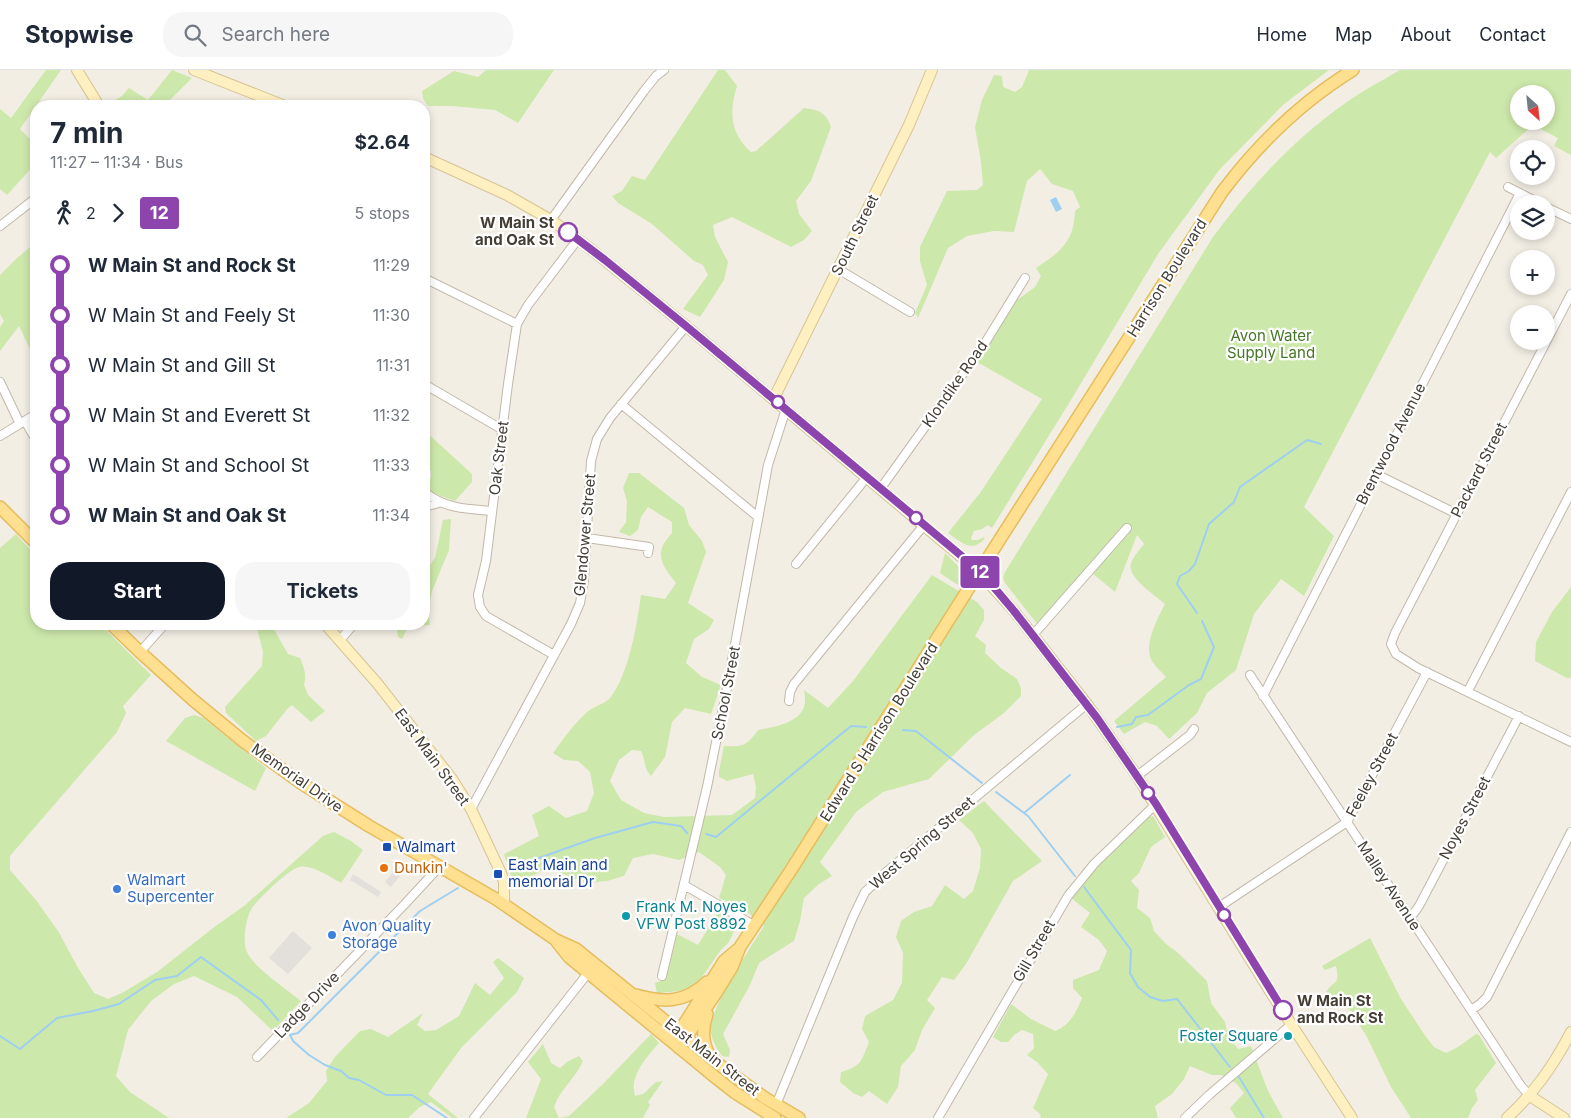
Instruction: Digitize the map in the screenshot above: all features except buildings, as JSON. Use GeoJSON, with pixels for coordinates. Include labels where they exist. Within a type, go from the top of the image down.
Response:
{"type":"FeatureCollection","features":[{"type":"Feature","properties":{"kind":"main road"},"geometry":{"type":"LineString","coordinates":[[77,70],[95,100]]}},
{"type":"Feature","properties":{"kind":"main road"},"geometry":{"type":"LineString","coordinates":[[194,70],[270,100]]}},
{"type":"Feature","properties":{"kind":"main road","name":"South Street"},"geometry":{"type":"LineString","coordinates":[[774,398],[909,125],[932,70]]}},
{"type":"Feature","properties":{"kind":"main road","name":"Harrison Boulevard"},"geometry":{"type":"LineString","coordinates":[[1015,516],[1209,212],[1236,173],[1266,139],[1286,121],[1322,91],[1353,70]]}},
{"type":"Feature","properties":{"kind":"main road"},"geometry":{"type":"LineString","coordinates":[[430,160],[507,195],[551,220],[578,239],[774,398],[980,572],[1014,611],[1087,704],[1137,776],[1352,1118]]}},
{"type":"Feature","properties":{"kind":"main road"},"geometry":{"type":"LineString","coordinates":[[0,507],[30,537]]}},
{"type":"Feature","properties":{"kind":"main road","name":"Edward S Harrison Boulevard"},"geometry":{"type":"LineString","coordinates":[[683,1036],[724,961],[740,947],[792,870],[1015,516]]}},
{"type":"Feature","properties":{"kind":"main road","name":"Memorial Drive"},"geometry":{"type":"LineString","coordinates":[[118,630],[140,652],[229,730],[301,783],[369,826],[504,904]]}},
{"type":"Feature","properties":{"kind":"main road","name":"East Main Street"},"geometry":{"type":"LineString","coordinates":[[331,630],[377,683],[452,779],[471,809],[504,882],[504,904],[556,940],[576,949],[713,1060],[773,1114]]}},
{"type":"Feature","properties":{"kind":"main road","name":"East Main Street"},"geometry":{"type":"LineString","coordinates":[[556,940],[569,957],[734,1092],[773,1114],[799,1118]]}},
{"type":"Feature","properties":{"kind":"main road","name":"Edward S Harrison Boulevard"},"geometry":{"type":"LineString","coordinates":[[676,1045],[716,993],[732,967],[740,947]]}},
{"type":"Feature","properties":{"kind":"main road"},"geometry":{"type":"LineString","coordinates":[[633,994],[662,1001],[686,996],[702,986],[724,961]]}},
{"type":"Feature","properties":{"kind":"main road"},"geometry":{"type":"LineString","coordinates":[[713,1060],[705,1046],[703,1034],[706,1017],[716,993]]}},
{"type":"Feature","properties":{"kind":"main road"},"geometry":{"type":"LineString","coordinates":[[1507,1118],[1530,1096],[1551,1068],[1571,1032]]}},
{"type":"Feature","properties":{"kind":"main road"},"geometry":{"type":"LineString","coordinates":[[1530,1096],[1564,1118]]}},
{"type":"Feature","properties":{"kind":"street"},"geometry":{"type":"LineString","coordinates":[[649,70],[656,76]]}},
{"type":"Feature","properties":{"kind":"street"},"geometry":{"type":"LineString","coordinates":[[551,220],[656,76],[664,70]]}},
{"type":"Feature","properties":{"kind":"street"},"geometry":{"type":"LineString","coordinates":[[1508,187],[1524,195]]}},
{"type":"Feature","properties":{"kind":"street","name":"Brentwood Avenue"},"geometry":{"type":"LineString","coordinates":[[1264,696],[1520,193]]}},
{"type":"Feature","properties":{"kind":"street"},"geometry":{"type":"LineString","coordinates":[[0,226],[30,203]]}},
{"type":"Feature","properties":{"kind":"street"},"geometry":{"type":"LineString","coordinates":[[1555,211],[1571,219]]}},
{"type":"Feature","properties":{"kind":"street","name":"Oak Street"},"geometry":{"type":"LineString","coordinates":[[554,655],[492,621],[480,607],[478,595],[486,561],[508,384],[518,324],[528,304],[578,239]]}},
{"type":"Feature","properties":{"kind":"street"},"geometry":{"type":"LineString","coordinates":[[838,268],[910,312]]}},
{"type":"Feature","properties":{"kind":"street","name":"Klondike Road"},"geometry":{"type":"LineString","coordinates":[[881,488],[985,343],[1025,278]]}},
{"type":"Feature","properties":{"kind":"street"},"geometry":{"type":"LineString","coordinates":[[430,281],[518,324]]}},
{"type":"Feature","properties":{"kind":"street","name":"Packard Street"},"geometry":{"type":"LineString","coordinates":[[1426,672],[1400,657],[1392,648],[1392,640],[1571,294]]}},
{"type":"Feature","properties":{"kind":"street","name":"Glendower Street"},"geometry":{"type":"LineString","coordinates":[[471,809],[571,624],[580,603],[584,580],[591,462],[602,429],[686,326]]}},
{"type":"Feature","properties":{"kind":"street"},"geometry":{"type":"LineString","coordinates":[[0,382],[22,422],[30,432]]}},
{"type":"Feature","properties":{"kind":"street"},"geometry":{"type":"LineString","coordinates":[[430,387],[503,430]]}},
{"type":"Feature","properties":{"kind":"street"},"geometry":{"type":"LineString","coordinates":[[621,404],[758,518]]}},
{"type":"Feature","properties":{"kind":"street","name":"School Street"},"geometry":{"type":"LineString","coordinates":[[662,976],[693,849],[722,712],[771,451],[786,408]]}},
{"type":"Feature","properties":{"kind":"street"},"geometry":{"type":"LineString","coordinates":[[0,436],[30,417]]}},
{"type":"Feature","properties":{"kind":"street"},"geometry":{"type":"LineString","coordinates":[[1376,474],[1457,514]]}},
{"type":"Feature","properties":{"kind":"street"},"geometry":{"type":"LineString","coordinates":[[796,564],[867,477]]}},
{"type":"Feature","properties":{"kind":"street"},"geometry":{"type":"LineString","coordinates":[[1468,691],[1571,492]]}},
{"type":"Feature","properties":{"kind":"street"},"geometry":{"type":"LineString","coordinates":[[430,496],[439,503],[457,508],[492,511]]}},
{"type":"Feature","properties":{"kind":"street"},"geometry":{"type":"LineString","coordinates":[[430,505],[439,503]]}},
{"type":"Feature","properties":{"kind":"street"},"geometry":{"type":"LineString","coordinates":[[789,702],[790,692],[794,684],[924,525]]}},
{"type":"Feature","properties":{"kind":"street"},"geometry":{"type":"LineString","coordinates":[[1033,636],[1127,528]]}},
{"type":"Feature","properties":{"kind":"street"},"geometry":{"type":"LineString","coordinates":[[587,538],[649,546],[648,553]]}},
{"type":"Feature","properties":{"kind":"street"},"geometry":{"type":"LineString","coordinates":[[140,652],[160,630]]}},
{"type":"Feature","properties":{"kind":"street"},"geometry":{"type":"LineString","coordinates":[[340,640],[349,630]]}},
{"type":"Feature","properties":{"kind":"street"},"geometry":{"type":"LineString","coordinates":[[1426,672],[1571,742]]}},
{"type":"Feature","properties":{"kind":"street","name":"Feeley Street"},"geometry":{"type":"LineString","coordinates":[[1219,907],[1347,822],[1426,672]]}},
{"type":"Feature","properties":{"kind":"street","name":"Malley Avenue"},"geometry":{"type":"LineString","coordinates":[[1250,676],[1408,917],[1521,1086],[1530,1096]]}},
{"type":"Feature","properties":{"kind":"street","name":"West Spring Street"},"geometry":{"type":"LineString","coordinates":[[773,1114],[853,917],[868,889],[1087,704]]}},
{"type":"Feature","properties":{"kind":"street","name":"Noyes Street"},"geometry":{"type":"LineString","coordinates":[[1408,917],[1420,906],[1518,716]]}},
{"type":"Feature","properties":{"kind":"street"},"geometry":{"type":"LineString","coordinates":[[1137,776],[1190,735],[1194,729]]}},
{"type":"Feature","properties":{"kind":"street","name":"Gill Street"},"geometry":{"type":"LineString","coordinates":[[938,1118],[1068,896],[1094,864],[1156,804]]}},
{"type":"Feature","properties":{"kind":"street"},"geometry":{"type":"LineString","coordinates":[[1471,1010],[1486,997],[1571,832]]}},
{"type":"Feature","properties":{"kind":"street","name":"Ladge Drive"},"geometry":{"type":"LineString","coordinates":[[257,1057],[404,906],[440,866]]}},
{"type":"Feature","properties":{"kind":"street"},"geometry":{"type":"LineString","coordinates":[[684,885],[755,926]]}},
{"type":"Feature","properties":{"kind":"street"},"geometry":{"type":"LineString","coordinates":[[474,1118],[588,973]]}},
{"type":"Feature","properties":{"kind":"street"},"geometry":{"type":"LineString","coordinates":[[1185,1118],[1292,1024]]}},
{"type":"Feature","properties":{"kind":"green space"},"geometry":{"type":"Polygon","coordinates":[[[46,70],[61,70],[40,100],[30,100],[30,115],[20,129],[30,139],[30,170],[7,195],[0,189],[0,109],[11,118],[46,70]]]}},
{"type":"Feature","properties":{"kind":"green space"},"geometry":{"type":"Polygon","coordinates":[[[172,70],[192,78],[170,100],[148,100],[172,70]]]}},
{"type":"Feature","properties":{"kind":"green space"},"geometry":{"type":"Polygon","coordinates":[[[486,70],[554,70],[518,123],[495,110],[430,106],[430,100],[424,100],[423,98],[422,91],[454,71],[478,77],[486,70]]]}},
{"type":"Feature","properties":{"kind":"green space"},"geometry":{"type":"Polygon","coordinates":[[[718,70],[725,70],[737,86],[732,113],[733,122],[739,138],[751,152],[756,151],[804,108],[824,115],[831,127],[811,181],[796,201],[799,214],[812,231],[804,240],[791,247],[732,217],[713,225],[715,237],[728,262],[724,280],[700,317],[683,309],[708,275],[703,265],[694,261],[652,224],[618,203],[612,196],[622,191],[632,176],[645,180],[718,70]]]}},
{"type":"Feature","properties":{"kind":"green space"},"geometry":{"type":"Polygon","coordinates":[[[1029,70],[1329,70],[1284,104],[1220,169],[1158,254],[992,528],[988,525],[974,531],[972,540],[985,538],[980,543],[971,546],[962,543],[948,533],[980,493],[1042,399],[977,362],[1016,301],[1035,287],[1041,276],[1036,268],[1059,251],[1069,238],[1075,211],[1080,207],[1073,191],[1052,184],[1040,169],[1027,181],[1014,232],[994,231],[967,236],[948,248],[918,318],[915,313],[927,285],[920,261],[920,247],[947,191],[977,190],[983,185],[975,127],[982,100],[994,75],[1002,76],[1003,87],[1015,92],[1022,87],[1029,70]]]}},
{"type":"Feature","properties":{"kind":"green space","name":"Avon Water Supply Land"},"geometry":{"type":"Polygon","coordinates":[[[1400,70],[1571,70],[1571,155],[1555,147],[1558,138],[1543,130],[1555,130],[1555,85],[1510,85],[1510,130],[1527,130],[1516,140],[1510,140],[1510,146],[1496,158],[1490,152],[1304,507],[1334,536],[1304,596],[1281,579],[1254,614],[1236,670],[1207,693],[1197,713],[1169,739],[1157,726],[1145,722],[1124,734],[1114,721],[1166,677],[1154,664],[1149,653],[1153,631],[1165,604],[1137,580],[1131,568],[1133,558],[1144,544],[1137,535],[1115,592],[1092,573],[1042,630],[1005,583],[1003,578],[1005,572],[1213,237],[1227,218],[1273,165],[1307,133],[1365,90],[1400,70]]]}},
{"type":"Feature","properties":{"kind":"green space"},"geometry":{"type":"Polygon","coordinates":[[[129,88],[148,100],[115,100],[122,96],[129,88]]]}},
{"type":"Feature","properties":{"kind":"green space"},"geometry":{"type":"Polygon","coordinates":[[[30,247],[30,349],[19,326],[0,351],[0,327],[4,321],[0,314],[0,275],[30,247]]]}},
{"type":"Feature","properties":{"kind":"green space"},"geometry":{"type":"Polygon","coordinates":[[[430,436],[472,474],[472,482],[455,501],[430,491],[430,436]]]}},
{"type":"Feature","properties":{"kind":"green space"},"geometry":{"type":"Polygon","coordinates":[[[629,473],[639,473],[684,508],[689,525],[702,541],[706,552],[688,603],[714,620],[709,629],[694,639],[686,663],[702,677],[721,685],[711,714],[685,708],[672,722],[665,757],[651,776],[641,751],[632,750],[619,760],[610,781],[621,800],[644,813],[664,817],[732,815],[755,798],[756,787],[753,774],[727,781],[719,777],[724,746],[744,744],[758,730],[793,720],[803,710],[805,703],[804,690],[828,708],[853,681],[932,575],[977,602],[984,610],[984,620],[975,636],[986,645],[985,653],[1001,668],[1017,679],[1021,688],[1021,696],[1004,713],[974,735],[929,779],[883,792],[856,812],[820,862],[832,876],[819,884],[804,898],[794,941],[759,963],[750,985],[723,1034],[730,1050],[729,1057],[722,1056],[711,1035],[713,1017],[725,990],[764,926],[746,911],[719,898],[726,875],[720,867],[699,852],[679,860],[653,854],[633,858],[624,876],[607,881],[586,883],[548,868],[514,885],[504,854],[539,836],[532,815],[549,806],[566,818],[587,811],[594,793],[590,772],[578,761],[564,760],[553,753],[582,717],[608,700],[617,688],[631,649],[641,595],[665,599],[676,583],[666,570],[661,558],[662,547],[672,533],[672,522],[648,507],[641,517],[638,530],[630,536],[619,532],[626,522],[627,501],[623,488],[629,473]]]}},
{"type":"Feature","properties":{"kind":"green space"},"geometry":{"type":"Polygon","coordinates":[[[451,519],[449,550],[430,600],[430,565],[435,558],[443,520],[451,519]]]}},
{"type":"Feature","properties":{"kind":"green space"},"geometry":{"type":"Polygon","coordinates":[[[16,534],[30,549],[30,630],[106,630],[151,675],[123,706],[126,713],[117,732],[10,856],[10,870],[36,900],[58,931],[94,993],[108,999],[122,993],[157,972],[244,906],[323,836],[334,832],[363,850],[341,883],[315,869],[299,867],[288,873],[274,885],[250,912],[246,923],[245,936],[247,952],[256,965],[301,1001],[273,1031],[237,997],[194,976],[174,984],[151,1001],[128,1030],[116,1076],[130,1092],[169,1118],[0,1118],[0,548],[16,534]]]}},
{"type":"Feature","properties":{"kind":"green space"},"geometry":{"type":"Polygon","coordinates":[[[945,553],[962,570],[962,578],[958,585],[940,573],[945,553]]]}},
{"type":"Feature","properties":{"kind":"green space"},"geometry":{"type":"Polygon","coordinates":[[[1571,587],[1571,678],[1567,678],[1535,661],[1536,642],[1552,612],[1571,587]]]}},
{"type":"Feature","properties":{"kind":"green space"},"geometry":{"type":"Polygon","coordinates":[[[258,630],[274,630],[288,654],[300,658],[304,668],[304,685],[308,695],[325,711],[311,722],[292,705],[266,736],[256,741],[226,713],[225,707],[262,666],[263,652],[258,630]]]}},
{"type":"Feature","properties":{"kind":"green space"},"geometry":{"type":"Polygon","coordinates":[[[406,630],[402,639],[398,637],[397,631],[406,630]]]}},
{"type":"Feature","properties":{"kind":"green space"},"geometry":{"type":"Polygon","coordinates":[[[194,715],[203,718],[266,768],[255,791],[166,741],[185,718],[194,715]]]}},
{"type":"Feature","properties":{"kind":"green space"},"geometry":{"type":"Polygon","coordinates":[[[984,801],[1042,861],[1013,881],[966,964],[954,980],[942,977],[927,1000],[935,1008],[922,1030],[915,1050],[901,1066],[898,1087],[887,1104],[869,1091],[862,1097],[853,1093],[840,1082],[841,1072],[857,1065],[864,1054],[869,1042],[862,1029],[865,1016],[893,1000],[902,983],[903,953],[896,937],[901,921],[914,912],[932,906],[945,885],[964,899],[973,891],[980,868],[981,849],[973,833],[959,820],[984,801]]]}},
{"type":"Feature","properties":{"kind":"green space"},"geometry":{"type":"Polygon","coordinates":[[[1153,816],[1165,837],[1151,847],[1139,873],[1131,881],[1139,890],[1137,908],[1150,918],[1154,931],[1166,944],[1207,981],[1211,1003],[1225,1022],[1228,1036],[1238,1049],[1251,1046],[1268,1091],[1283,1118],[1236,1118],[1230,1108],[1244,1093],[1236,1083],[1222,1075],[1212,1075],[1190,1066],[1184,1079],[1172,1094],[1155,1106],[1158,1118],[1041,1118],[1040,1114],[1033,1108],[1048,1074],[1037,1062],[1027,1055],[1034,1048],[1033,1034],[1022,1030],[1008,1042],[1001,1042],[993,1037],[1011,1004],[1031,1019],[1055,1031],[1072,1018],[1082,998],[1073,988],[1073,980],[1099,970],[1107,951],[1099,940],[1081,927],[1090,913],[1071,898],[1099,864],[1149,817],[1153,816]]]}},
{"type":"Feature","properties":{"kind":"green space"},"geometry":{"type":"Polygon","coordinates":[[[718,912],[729,919],[733,925],[734,931],[729,942],[702,977],[692,986],[680,991],[657,993],[655,983],[665,979],[667,976],[677,934],[698,945],[718,912]]]}},
{"type":"Feature","properties":{"kind":"green space"},"geometry":{"type":"Polygon","coordinates":[[[1370,938],[1401,999],[1434,1047],[1446,1053],[1476,1034],[1479,1035],[1496,1063],[1475,1090],[1478,1100],[1468,1118],[1411,1118],[1391,1087],[1367,1037],[1350,1010],[1326,992],[1336,982],[1337,972],[1336,966],[1325,970],[1322,966],[1370,938]]]}},
{"type":"Feature","properties":{"kind":"green space"},"geometry":{"type":"Polygon","coordinates":[[[498,958],[524,978],[517,992],[461,1048],[428,1094],[458,1118],[452,1118],[431,1102],[420,1107],[408,1118],[286,1118],[309,1103],[327,1081],[326,1071],[334,1058],[360,1031],[371,1029],[388,1037],[423,1013],[417,1025],[425,1031],[436,1030],[459,1016],[475,983],[490,995],[504,978],[493,962],[498,958]]]}},
{"type":"Feature","properties":{"kind":"green space"},"geometry":{"type":"Polygon","coordinates":[[[651,1034],[659,1043],[640,1068],[634,1081],[635,1096],[643,1094],[656,1082],[663,1081],[648,1102],[650,1105],[643,1118],[559,1118],[569,1116],[651,1034]]]}},
{"type":"Feature","properties":{"kind":"green space"},"geometry":{"type":"Polygon","coordinates":[[[543,1044],[551,1063],[560,1068],[579,1056],[583,1061],[554,1107],[559,1118],[526,1118],[541,1079],[528,1062],[543,1044]]]}},
{"type":"Feature","properties":{"kind":"shaded area"},"geometry":{"type":"Polygon","coordinates":[[[394,871],[400,876],[391,887],[385,882],[394,871]]]}},
{"type":"Feature","properties":{"kind":"shaded area"},"geometry":{"type":"Polygon","coordinates":[[[353,874],[381,892],[378,897],[350,880],[353,874]]]}},
{"type":"Feature","properties":{"kind":"shaded area"},"geometry":{"type":"Polygon","coordinates":[[[293,931],[312,948],[288,974],[269,958],[293,931]]]}},
{"type":"Feature","properties":{"kind":"water"},"geometry":{"type":"Polygon","coordinates":[[[1056,197],[1062,209],[1056,212],[1050,200],[1056,197]]]}},
{"type":"Feature","properties":{"kind":"waterway"},"geometry":{"type":"LineString","coordinates":[[1197,613],[1177,584],[1180,576],[1189,571],[1195,564],[1209,524],[1234,502],[1240,487],[1307,440],[1321,444]]}},
{"type":"Feature","properties":{"kind":"waterway"},"geometry":{"type":"LineString","coordinates":[[1117,727],[1132,724],[1136,717],[1148,715],[1189,685],[1201,679],[1214,647],[1202,621]]}},
{"type":"Feature","properties":{"kind":"waterway"},"geometry":{"type":"LineString","coordinates":[[706,834],[716,837],[851,726],[866,727]]}},
{"type":"Feature","properties":{"kind":"waterway"},"geometry":{"type":"LineString","coordinates":[[903,730],[916,731],[982,783]]}},
{"type":"Feature","properties":{"kind":"waterway"},"geometry":{"type":"LineString","coordinates":[[1024,813],[1070,775]]}},
{"type":"Feature","properties":{"kind":"waterway"},"geometry":{"type":"LineString","coordinates":[[996,792],[1028,816],[1075,876]]}},
{"type":"Feature","properties":{"kind":"waterway"},"geometry":{"type":"LineString","coordinates":[[511,868],[595,838],[653,822],[681,826],[687,833]]}},
{"type":"Feature","properties":{"kind":"waterway"},"geometry":{"type":"LineString","coordinates":[[1084,887],[1131,950],[1130,973],[1138,987],[1150,997],[1163,1001],[1177,999],[1230,1067]]}},
{"type":"Feature","properties":{"kind":"waterway"},"geometry":{"type":"LineString","coordinates":[[447,1118],[412,1095],[386,1095],[359,1080],[349,1078],[341,1071],[325,1065],[309,1055],[293,1041],[290,1035],[298,1033],[420,911],[458,888]]}},
{"type":"Feature","properties":{"kind":"waterway"},"geometry":{"type":"LineString","coordinates":[[0,1036],[20,1049],[57,1018],[119,1004],[155,980],[177,976],[201,957],[261,1000],[278,1020]]}},
{"type":"Feature","properties":{"kind":"waterway"},"geometry":{"type":"LineString","coordinates":[[1239,1077],[1264,1118]]}},
{"type":"Feature","properties":{"kind":"bus line","name":"12"},"geometry":{"type":"LineString","coordinates":[[568,232],[774,398],[964,558],[992,585],[1087,704],[1137,776],[1283,1010]]}},
{"type":"Feature","properties":{"kind":"place","name":"W Main St and Oak St"},"geometry":{"type":"Point","coordinates":[568,232]}},
{"type":"Feature","properties":{"kind":"place","name":"Walmart"},"geometry":{"type":"Point","coordinates":[387,847]}},
{"type":"Feature","properties":{"kind":"place","name":"Dunkin'"},"geometry":{"type":"Point","coordinates":[384,868]}},
{"type":"Feature","properties":{"kind":"place","name":"East Main and memorial Dr"},"geometry":{"type":"Point","coordinates":[498,874]}},
{"type":"Feature","properties":{"kind":"place","name":"Walmart Supercenter"},"geometry":{"type":"Point","coordinates":[117,889]}},
{"type":"Feature","properties":{"kind":"place","name":"Frank M. Noyes VFW Post 8892"},"geometry":{"type":"Point","coordinates":[626,916]}},
{"type":"Feature","properties":{"kind":"place","name":"Avon Quality Storage"},"geometry":{"type":"Point","coordinates":[332,935]}},
{"type":"Feature","properties":{"kind":"place","name":"W Main St and Rock St"},"geometry":{"type":"Point","coordinates":[1283,1010]}},
{"type":"Feature","properties":{"kind":"place","name":"Foster Square"},"geometry":{"type":"Point","coordinates":[1288,1036]}}]}
